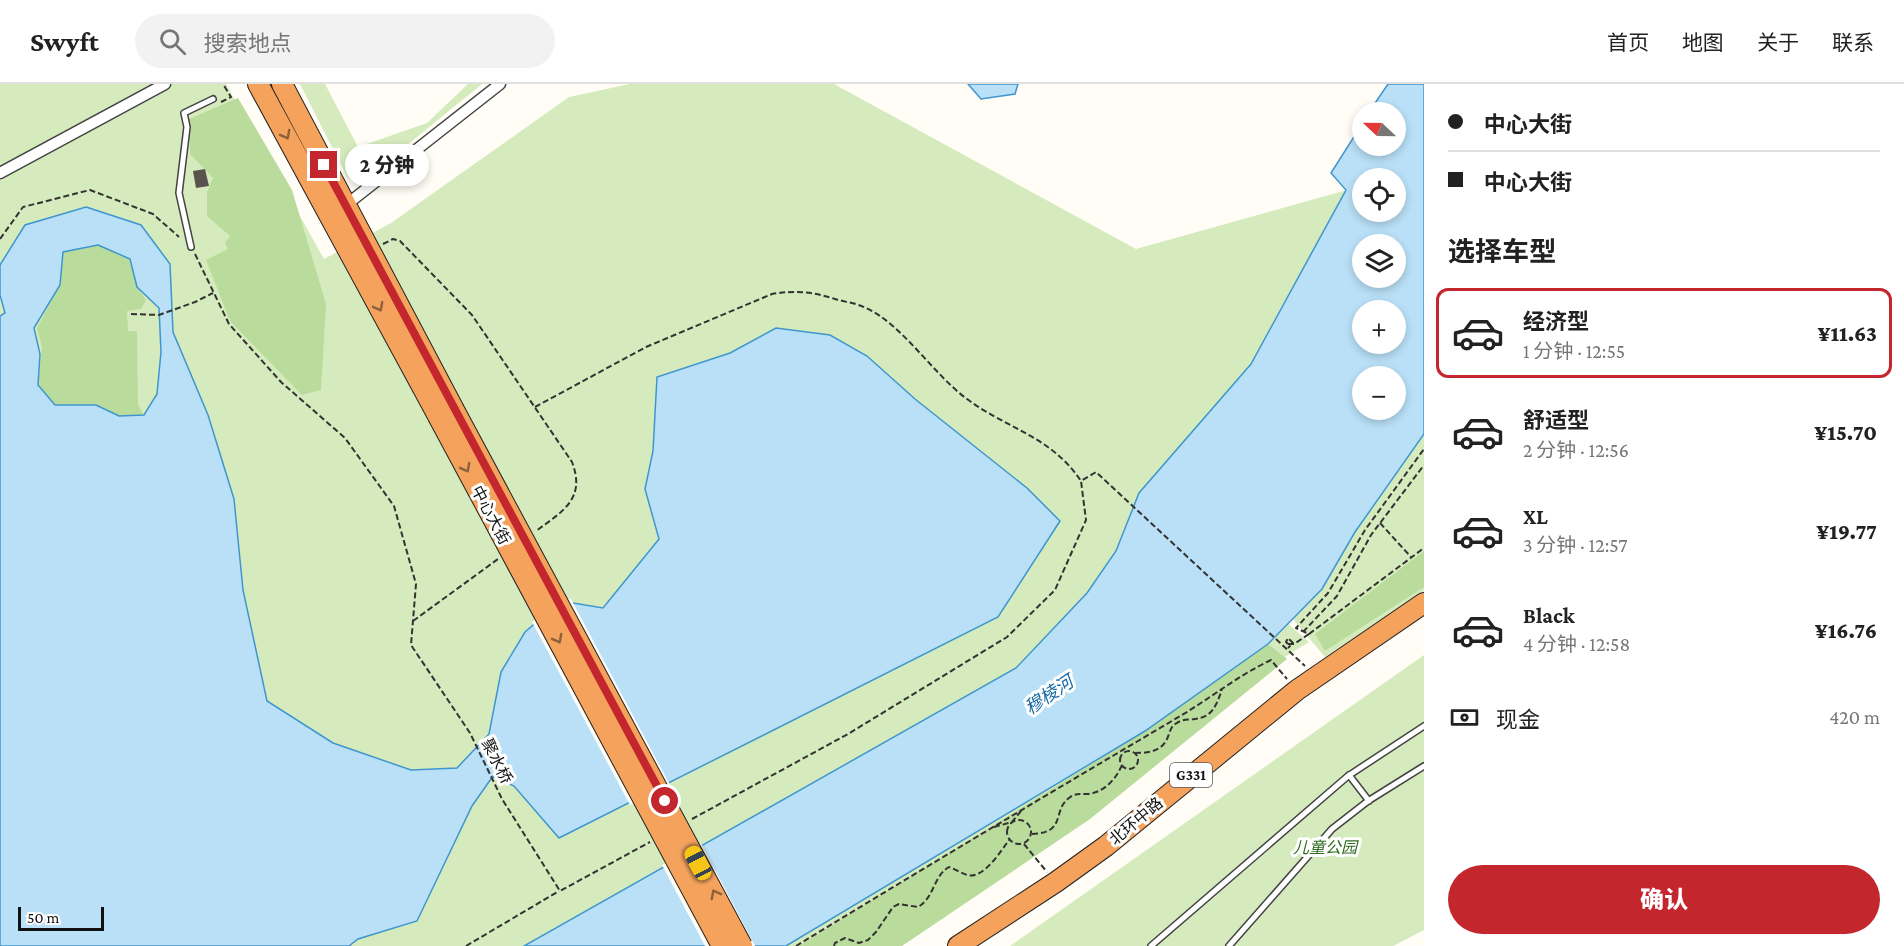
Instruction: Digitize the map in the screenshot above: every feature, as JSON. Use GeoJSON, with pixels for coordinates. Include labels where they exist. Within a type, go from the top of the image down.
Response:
{"type":"FeatureCollection","features":[{"type":"Feature","properties":{"kind":"highway","name":"中心大街"},"geometry":{"type":"LineString","coordinates":[[258,84],[446,412],[742,946]]}},
{"type":"Feature","properties":{"kind":"highway","name":"中心大街"},"geometry":{"type":"LineString","coordinates":[[282,84],[371,250],[446,412],[722,946]]}},
{"type":"Feature","properties":{"kind":"highway","name":"北环中路"},"geometry":{"type":"LineString","coordinates":[[958,946],[1056,882],[1106,846],[1297,690],[1424,603]]}},
{"type":"Feature","properties":{"kind":"highway","name":"北环中路"},"geometry":{"type":"LineString","coordinates":[[978,946],[1120,849],[1253,738],[1319,688],[1424,616]]}},
{"type":"Feature","properties":{"kind":"street"},"geometry":{"type":"LineString","coordinates":[[0,172],[165,84]]}},
{"type":"Feature","properties":{"kind":"street"},"geometry":{"type":"LineString","coordinates":[[346,205],[500,84]]}},
{"type":"Feature","properties":{"kind":"lane"},"geometry":{"type":"LineString","coordinates":[[191,247],[179,193],[187,127],[184,113],[213,99]]}},
{"type":"Feature","properties":{"kind":"lane"},"geometry":{"type":"LineString","coordinates":[[1151,946],[1349,775],[1424,726]]}},
{"type":"Feature","properties":{"kind":"lane"},"geometry":{"type":"LineString","coordinates":[[1229,946],[1332,830],[1369,801],[1424,766]]}},
{"type":"Feature","properties":{"kind":"lane"},"geometry":{"type":"LineString","coordinates":[[1349,775],[1369,801]]}},
{"type":"Feature","properties":{"kind":"path"},"geometry":{"type":"LineString","coordinates":[[213,99],[216,97],[219,103],[231,97],[224,84]]}},
{"type":"Feature","properties":{"kind":"path"},"geometry":{"type":"LineString","coordinates":[[0,239],[23,207],[90,190],[153,214],[191,247]]}},
{"type":"Feature","properties":{"kind":"path"},"geometry":{"type":"LineString","coordinates":[[371,250],[393,239],[400,241],[472,315],[564,447],[578,477],[575,493],[565,510],[537,531]]}},
{"type":"Feature","properties":{"kind":"path","name":"聚水桥"},"geometry":{"type":"LineString","coordinates":[[191,247],[229,324],[281,382],[345,438],[394,506],[416,584],[411,645],[470,733],[502,799],[560,891]]}},
{"type":"Feature","properties":{"kind":"path"},"geometry":{"type":"LineString","coordinates":[[535,406],[646,347],[772,294],[787,291],[810,291],[866,308],[886,321],[955,390],[969,401],[1057,452],[1072,467],[1081,481],[1086,520],[1055,590],[1007,637],[848,734],[683,824]]}},
{"type":"Feature","properties":{"kind":"path"},"geometry":{"type":"LineString","coordinates":[[131,314],[159,315],[195,302],[213,292]]}},
{"type":"Feature","properties":{"kind":"path"},"geometry":{"type":"LineString","coordinates":[[1309,634],[1296,628],[1328,592],[1365,530],[1424,449]]}},
{"type":"Feature","properties":{"kind":"path"},"geometry":{"type":"LineString","coordinates":[[1303,632],[1337,596],[1380,523],[1424,465]]}},
{"type":"Feature","properties":{"kind":"path"},"geometry":{"type":"LineString","coordinates":[[1081,481],[1096,472],[1288,646],[1316,677]]}},
{"type":"Feature","properties":{"kind":"path"},"geometry":{"type":"LineString","coordinates":[[1380,523],[1411,558]]}},
{"type":"Feature","properties":{"kind":"path"},"geometry":{"type":"LineString","coordinates":[[1288,646],[1309,634],[1424,548]]}},
{"type":"Feature","properties":{"kind":"path"},"geometry":{"type":"LineString","coordinates":[[413,621],[499,559]]}},
{"type":"Feature","properties":{"kind":"path"},"geometry":{"type":"LineString","coordinates":[[796,946],[1176,718],[1254,668],[1270,660],[1297,690]]}},
{"type":"Feature","properties":{"kind":"path"},"geometry":{"type":"LineString","coordinates":[[1175,723],[1206,717],[1212,712],[1223,688]]}},
{"type":"Feature","properties":{"kind":"path"},"geometry":{"type":"LineString","coordinates":[[1135,753],[1138,758],[1136,766],[1129,769],[1122,765],[1120,759],[1129,751],[1149,753],[1160,747],[1167,740],[1176,718]]}},
{"type":"Feature","properties":{"kind":"path"},"geometry":{"type":"LineString","coordinates":[[1032,834],[1044,834],[1053,828],[1065,802],[1070,797],[1095,793],[1117,776],[1122,765]]}},
{"type":"Feature","properties":{"kind":"path"},"geometry":{"type":"LineString","coordinates":[[1023,808],[1007,832],[1009,840],[1016,844],[1024,844],[1056,882]]}},
{"type":"Feature","properties":{"kind":"path"},"geometry":{"type":"LineString","coordinates":[[991,828],[1020,820],[1027,823],[1032,834]]}},
{"type":"Feature","properties":{"kind":"path"},"geometry":{"type":"LineString","coordinates":[[1024,844],[1032,834]]}},
{"type":"Feature","properties":{"kind":"path"},"geometry":{"type":"LineString","coordinates":[[834,946],[835,943],[845,938],[860,945],[876,932],[893,907],[898,904],[918,907],[926,902],[941,872],[949,867],[969,876],[978,874],[988,867],[1009,840]]}},
{"type":"Feature","properties":{"kind":"path"},"geometry":{"type":"LineString","coordinates":[[466,946],[652,841]]}},
{"type":"Feature","properties":{"kind":"green space"},"geometry":{"type":"Polygon","coordinates":[[[0,84],[226,84],[324,259],[391,223],[569,97],[630,84],[834,84],[1136,249],[1347,190],[1251,364],[1139,493],[1309,642],[1286,656],[1072,829],[898,946],[0,946],[0,84]]]}},
{"type":"Feature","properties":{"kind":"green space"},"geometry":{"type":"Polygon","coordinates":[[[300,84],[325,84],[358,147],[427,123],[468,84],[482,84],[363,181],[355,182],[347,177],[300,84]]]}},
{"type":"Feature","properties":{"kind":"green space"},"geometry":{"type":"Polygon","coordinates":[[[238,98],[292,190],[326,304],[321,390],[302,395],[230,321],[206,260],[228,249],[225,243],[230,236],[207,216],[207,192],[213,178],[190,154],[189,119],[238,98]]]}},
{"type":"Feature","properties":{"kind":"green space"},"geometry":{"type":"Polygon","coordinates":[[[98,245],[130,259],[137,287],[146,300],[141,309],[127,311],[128,331],[137,331],[138,404],[144,416],[119,416],[96,405],[55,405],[38,385],[42,348],[37,328],[60,285],[63,252],[98,245]]]}},
{"type":"Feature","properties":{"kind":"green space"},"geometry":{"type":"Polygon","coordinates":[[[1424,434],[1424,591],[1325,657],[1293,619],[1322,589],[1358,528],[1424,434]]]}},
{"type":"Feature","properties":{"kind":"green space"},"geometry":{"type":"Polygon","coordinates":[[[1424,551],[1424,587],[1325,651],[1315,634],[1424,551]]]}},
{"type":"Feature","properties":{"kind":"green space"},"geometry":{"type":"Polygon","coordinates":[[[1268,644],[1287,659],[1090,819],[902,946],[799,946],[1145,731],[1268,644]]]}},
{"type":"Feature","properties":{"kind":"green space","name":"儿童公园"},"geometry":{"type":"Polygon","coordinates":[[[1424,655],[1424,930],[1393,946],[1010,946],[1424,655]]]}},
{"type":"Feature","properties":{"kind":"water"},"geometry":{"type":"Polygon","coordinates":[[[968,84],[1018,84],[1015,94],[981,99],[968,84]]]}},
{"type":"Feature","properties":{"kind":"water","name":"穆棱河"},"geometry":{"type":"Polygon","coordinates":[[[1388,84],[1424,84],[1424,434],[1355,532],[1322,589],[1268,644],[1145,731],[786,946],[524,946],[1016,668],[1087,593],[1116,551],[1139,493],[1251,364],[1346,190],[1331,173],[1352,140],[1352,156],[1406,156],[1406,102],[1376,102],[1388,84]]]}},
{"type":"Feature","properties":{"kind":"water"},"geometry":{"type":"Polygon","coordinates":[[[86,207],[141,225],[170,264],[173,332],[208,415],[234,499],[243,590],[267,701],[333,743],[411,770],[457,768],[489,734],[501,672],[525,632],[561,601],[603,608],[659,539],[645,489],[653,451],[657,377],[730,353],[776,328],[830,335],[867,356],[915,399],[1027,488],[1060,521],[998,617],[559,838],[514,786],[493,776],[472,806],[417,921],[358,939],[349,946],[0,946],[0,316],[5,313],[0,295],[0,265],[25,225],[86,207]],[[98,245],[63,252],[60,285],[34,328],[40,354],[38,385],[55,405],[96,405],[119,416],[144,415],[157,394],[161,352],[159,308],[137,287],[130,259],[98,245]]]}},
{"type":"Feature","properties":{"kind":"pier"},"geometry":{"type":"Polygon","coordinates":[[[560,598],[571,599],[670,785],[630,805],[532,622],[560,598]]]}},
{"type":"Feature","properties":{"kind":"pier"},"geometry":{"type":"Polygon","coordinates":[[[701,843],[755,946],[705,946],[662,865],[701,843]]]}},
{"type":"Feature","properties":{"kind":"building"},"geometry":{"type":"Polygon","coordinates":[[[205,169],[209,186],[196,188],[193,171],[205,169]]]}},
{"type":"Feature","properties":{"kind":"route"},"geometry":{"type":"LineString","coordinates":[[324,165],[665,801]]}}]}
